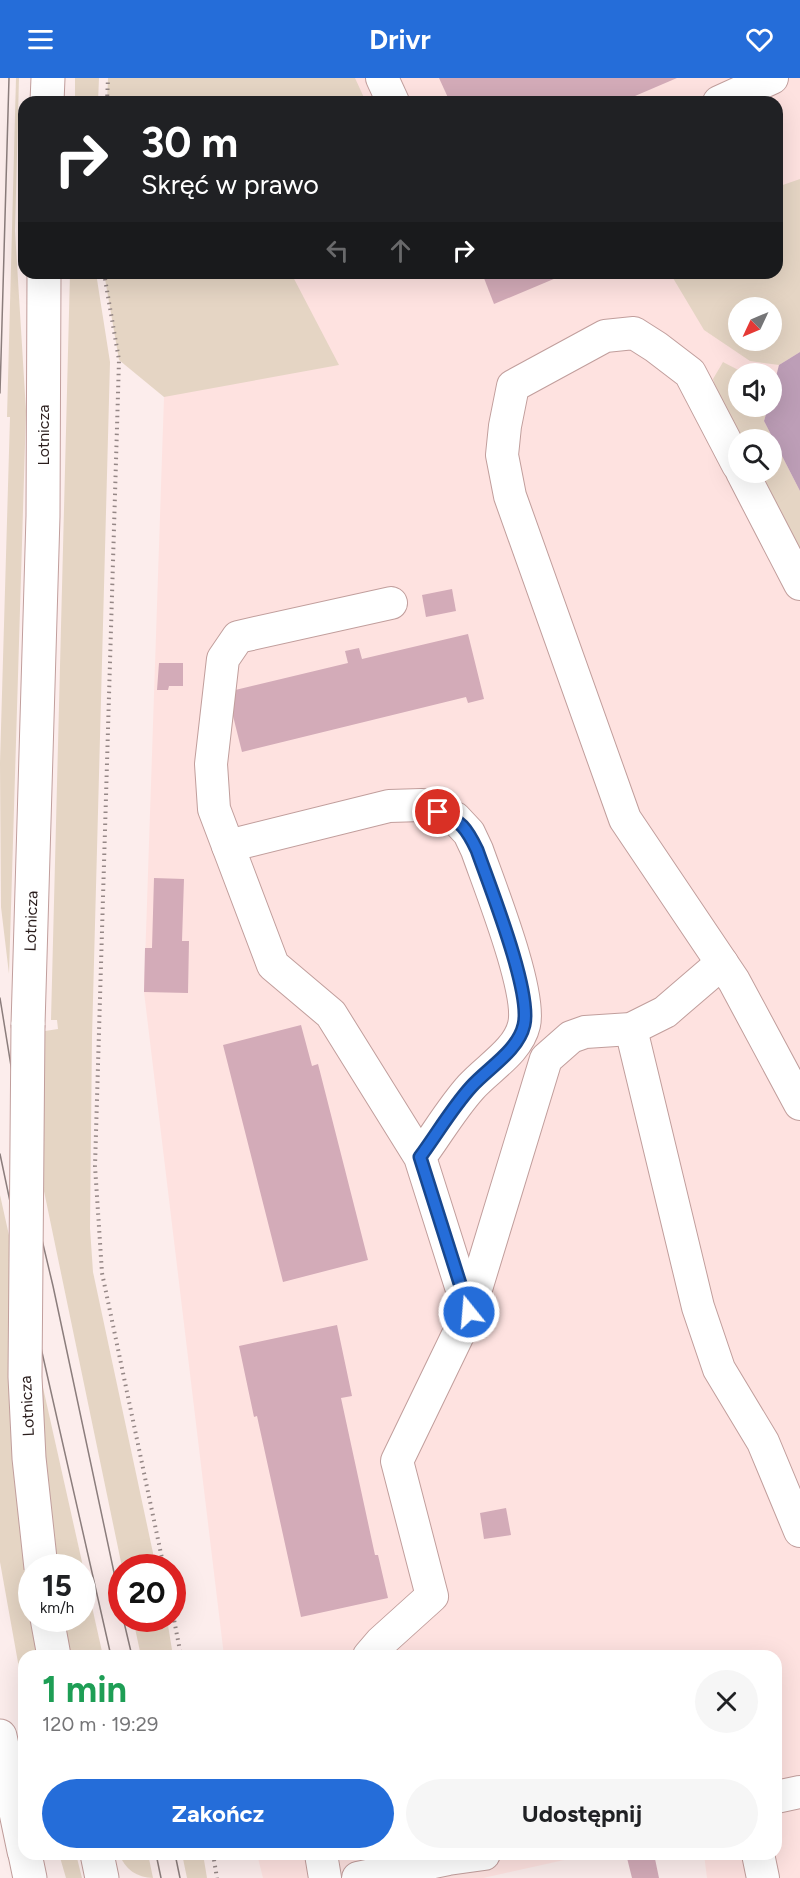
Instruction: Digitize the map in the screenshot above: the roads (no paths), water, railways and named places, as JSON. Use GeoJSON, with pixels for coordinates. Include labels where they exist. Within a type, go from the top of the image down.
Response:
{"type":"FeatureCollection","features":[{"type":"Feature","properties":{"kind":"main road"},"geometry":{"type":"LineString","coordinates":[[48,78],[48,96]]}},
{"type":"Feature","properties":{"kind":"main road","name":"Lotnicza"},"geometry":{"type":"LineString","coordinates":[[39,1554],[29,1458],[25,1377],[28,1025],[43,516],[44,279]]}},
{"type":"Feature","properties":{"kind":"main road"},"geometry":{"type":"LineString","coordinates":[[50,1632],[53,1650]]}},
{"type":"Feature","properties":{"kind":"main road"},"geometry":{"type":"LineString","coordinates":[[0,1737],[18,1824]]}},
{"type":"Feature","properties":{"kind":"main road"},"geometry":{"type":"LineString","coordinates":[[26,1860],[30,1878]]}},
{"type":"Feature","properties":{"kind":"main road"},"geometry":{"type":"LineString","coordinates":[[98,1860],[102,1878]]}},
{"type":"Feature","properties":{"kind":"lane"},"geometry":{"type":"LineString","coordinates":[[382,78],[390,96]]}},
{"type":"Feature","properties":{"kind":"lane"},"geometry":{"type":"LineString","coordinates":[[733,96],[772,78]]}},
{"type":"Feature","properties":{"kind":"lane"},"geometry":{"type":"LineString","coordinates":[[728,446],[690,373],[634,333],[605,336],[513,386],[502,455],[510,496],[625,819],[734,981],[800,1104]]}},
{"type":"Feature","properties":{"kind":"lane"},"geometry":{"type":"LineString","coordinates":[[748,483],[800,584]]}},
{"type":"Feature","properties":{"kind":"lane"},"geometry":{"type":"LineString","coordinates":[[391,603],[238,637],[223,659],[211,764],[214,810],[273,965],[331,1014],[420,1157],[469,1312]]}},
{"type":"Feature","properties":{"kind":"lane"},"geometry":{"type":"LineString","coordinates":[[228,846],[388,806],[422,806],[455,818],[469,833],[477,850],[516,966],[526,1007],[524,1026],[516,1043],[471,1087],[420,1157]]}},
{"type":"Feature","properties":{"kind":"lane"},"geometry":{"type":"LineString","coordinates":[[374,1650],[432,1596],[397,1461],[469,1312],[546,1059],[571,1037],[585,1032],[631,1029],[665,1012],[722,963]]}},
{"type":"Feature","properties":{"kind":"lane"},"geometry":{"type":"LineString","coordinates":[[631,1029],[698,1307],[719,1369],[763,1442],[800,1531]]}},
{"type":"Feature","properties":{"kind":"lane"},"geometry":{"type":"LineString","coordinates":[[782,1796],[800,1792]]}},
{"type":"Feature","properties":{"kind":"lane"},"geometry":{"type":"LineString","coordinates":[[322,1860],[325,1878]]}},
{"type":"Feature","properties":{"kind":"lane"},"geometry":{"type":"LineString","coordinates":[[358,1878],[443,1860]]}},
{"type":"Feature","properties":{"kind":"lane"},"geometry":{"type":"LineString","coordinates":[[759,1860],[763,1878]]}},
{"type":"Feature","properties":{"kind":"tram line"},"geometry":{"type":"LineString","coordinates":[[0,393],[9,78]]}},
{"type":"Feature","properties":{"kind":"tram line"},"geometry":{"type":"LineString","coordinates":[[0,998],[33,1202],[110,1554]]}},
{"type":"Feature","properties":{"kind":"tram line"},"geometry":{"type":"LineString","coordinates":[[0,1154],[39,1339],[110,1650]]}},
{"type":"Feature","properties":{"kind":"tram line"},"geometry":{"type":"LineString","coordinates":[[126,1632],[131,1650]]}},
{"type":"Feature","properties":{"kind":"tram line"},"geometry":{"type":"LineString","coordinates":[[157,1860],[161,1878]]}},
{"type":"Feature","properties":{"kind":"tram line"},"geometry":{"type":"LineString","coordinates":[[176,1860],[180,1878]]}}]}
